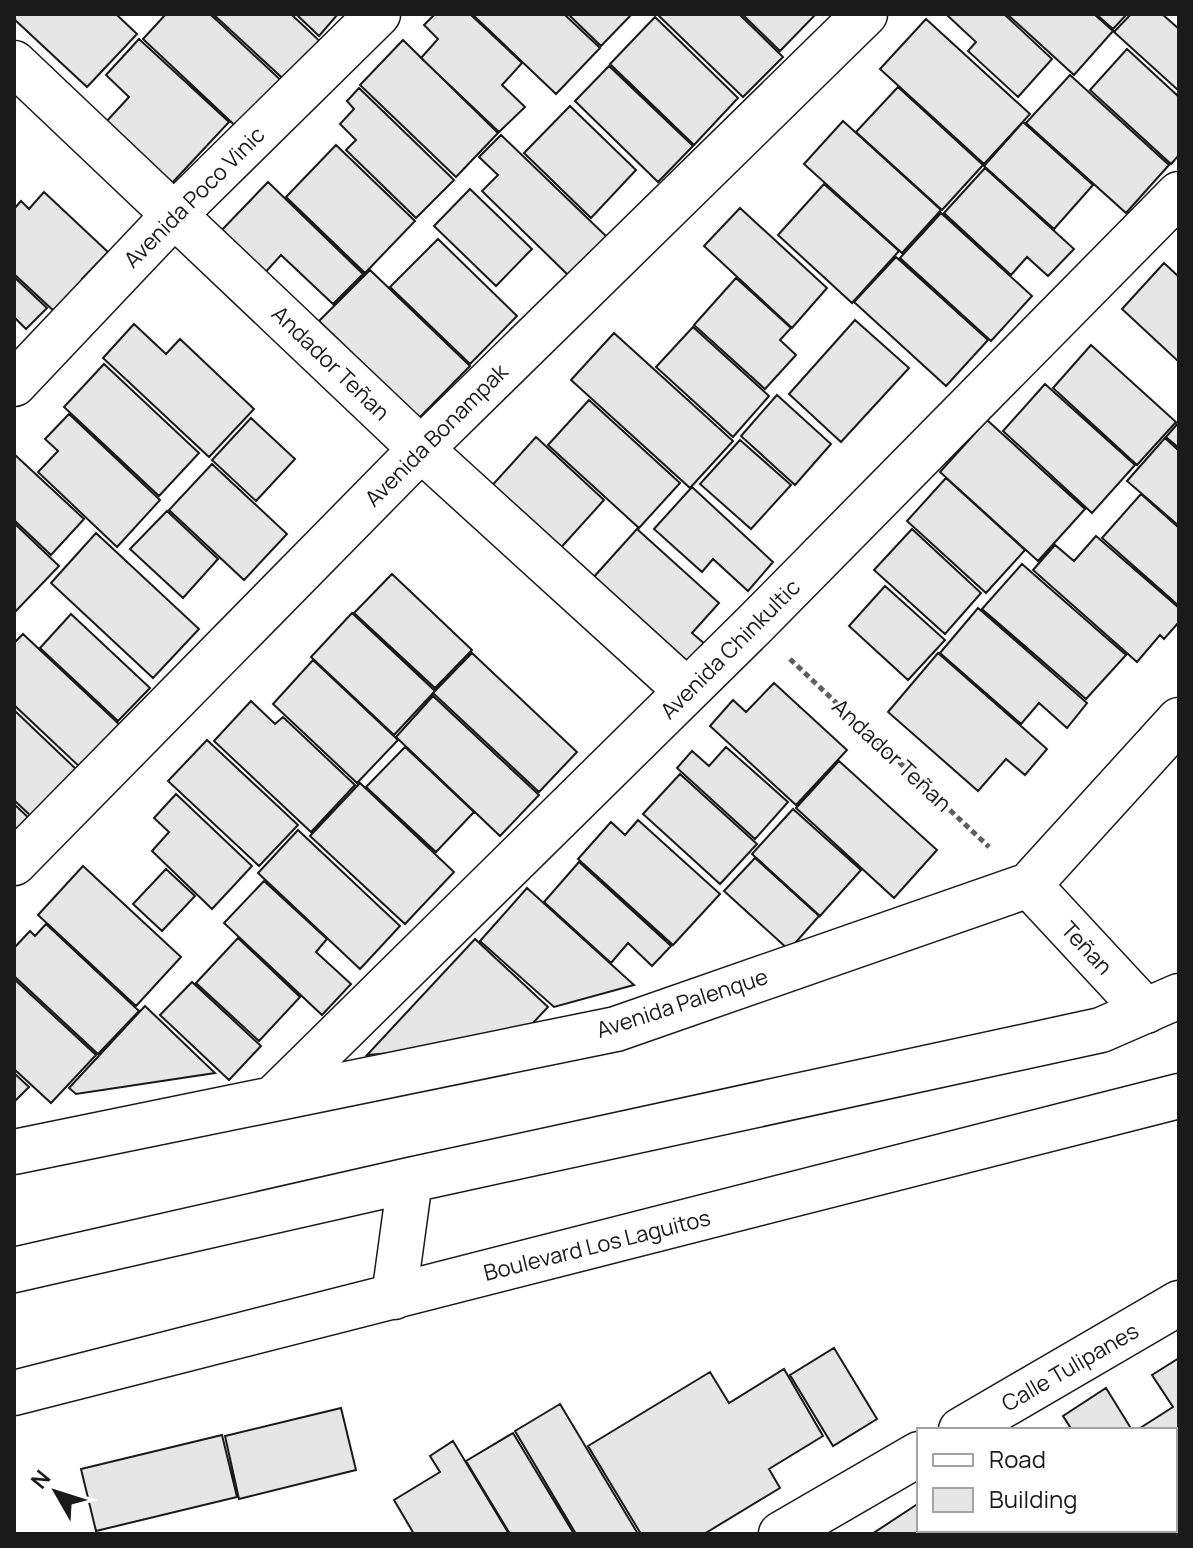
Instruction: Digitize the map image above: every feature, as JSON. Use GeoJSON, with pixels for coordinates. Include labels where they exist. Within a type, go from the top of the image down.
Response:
{"type":"FeatureCollection","features":[{"type":"Feature","properties":{"kind":"street","name":"Avenida Poco Vinic"},"geometry":{"type":"LineString","coordinates":[[14,384],[176,213],[378,14]]}},
{"type":"Feature","properties":{"kind":"street","name":"Avenida Bonampak"},"geometry":{"type":"LineString","coordinates":[[14,863],[421,449],[865,14]]}},
{"type":"Feature","properties":{"kind":"street","name":"Andador Teñan"},"geometry":{"type":"LineString","coordinates":[[14,63],[176,213],[421,449],[687,691]]}},
{"type":"Feature","properties":{"kind":"street","name":"Avenida Chinkultic"},"geometry":{"type":"LineString","coordinates":[[275,1097],[754,625],[1179,194]]}},
{"type":"Feature","properties":{"kind":"street","name":"Avenida Palenque"},"geometry":{"type":"LineString","coordinates":[[14,1152],[616,1029],[1029,885],[1179,720]]}},
{"type":"Feature","properties":{"kind":"street","name":"Teñan"},"geometry":{"type":"LineString","coordinates":[[1029,885],[1162,1003]]}},
{"type":"Feature","properties":{"kind":"street"},"geometry":{"type":"LineString","coordinates":[[14,1270],[410,1180],[1101,1030],[1162,1003]]}},
{"type":"Feature","properties":{"kind":"street","name":"Boulevard Los Laguitos"},"geometry":{"type":"LineString","coordinates":[[14,1393],[1179,1096]]}},
{"type":"Feature","properties":{"kind":"street"},"geometry":{"type":"LineString","coordinates":[[394,1297],[410,1180]]}},
{"type":"Feature","properties":{"kind":"street","name":"Calle Tulipanes"},"geometry":{"type":"LineString","coordinates":[[964,1428],[1179,1303]]}},
{"type":"Feature","properties":{"kind":"street"},"geometry":{"type":"LineString","coordinates":[[781,1534],[917,1455]]}},
{"type":"Feature","properties":{"kind":"path","name":"Andador Teñan"},"geometry":{"type":"LineString","coordinates":[[754,625],[1029,885]]}},
{"type":"Feature","properties":{"kind":"building"},"geometry":{"type":"Polygon","coordinates":[[[14,14],[116,14],[137,34],[87,87],[14,19],[14,14]]]}},
{"type":"Feature","properties":{"kind":"building"},"geometry":{"type":"Polygon","coordinates":[[[166,14],[210,14],[288,87],[244,134],[143,39],[166,14]]]}},
{"type":"Feature","properties":{"kind":"building"},"geometry":{"type":"Polygon","coordinates":[[[213,14],[291,14],[327,48],[291,86],[213,14]]]}},
{"type":"Feature","properties":{"kind":"building"},"geometry":{"type":"Polygon","coordinates":[[[296,14],[338,14],[319,36],[296,14]]]}},
{"type":"Feature","properties":{"kind":"building"},"geometry":{"type":"Polygon","coordinates":[[[435,14],[470,14],[522,63],[502,85],[525,107],[499,132],[421,58],[438,39],[424,25],[435,14]]]}},
{"type":"Feature","properties":{"kind":"building"},"geometry":{"type":"Polygon","coordinates":[[[472,14],[564,14],[600,48],[556,94],[472,14]]]}},
{"type":"Feature","properties":{"kind":"building"},"geometry":{"type":"Polygon","coordinates":[[[568,14],[632,14],[601,46],[568,14]]]}},
{"type":"Feature","properties":{"kind":"building"},"geometry":{"type":"Polygon","coordinates":[[[657,14],[739,14],[783,57],[743,97],[657,14]]]}},
{"type":"Feature","properties":{"kind":"building"},"geometry":{"type":"Polygon","coordinates":[[[742,14],[816,14],[780,51],[742,14]]]}},
{"type":"Feature","properties":{"kind":"building"},"geometry":{"type":"Polygon","coordinates":[[[1004,14],[1052,59],[1018,97],[968,51],[976,42],[948,16],[1004,14]]]}},
{"type":"Feature","properties":{"kind":"building"},"geometry":{"type":"Polygon","coordinates":[[[1007,14],[1094,14],[1113,31],[1074,75],[1007,14]]]}},
{"type":"Feature","properties":{"kind":"building"},"geometry":{"type":"Polygon","coordinates":[[[1096,14],[1127,14],[1113,29],[1096,14]]]}},
{"type":"Feature","properties":{"kind":"building"},"geometry":{"type":"Polygon","coordinates":[[[1131,14],[1162,14],[1179,29],[1179,91],[1114,32],[1131,14]]]}},
{"type":"Feature","properties":{"kind":"building"},"geometry":{"type":"Polygon","coordinates":[[[655,17],[738,98],[694,145],[610,64],[655,17]]]}},
{"type":"Feature","properties":{"kind":"building"},"geometry":{"type":"Polygon","coordinates":[[[926,19],[1030,114],[984,164],[880,69],[926,19]]]}},
{"type":"Feature","properties":{"kind":"building"},"geometry":{"type":"Polygon","coordinates":[[[139,39],[229,122],[172,183],[106,122],[129,97],[106,75],[139,39]]]}},
{"type":"Feature","properties":{"kind":"building"},"geometry":{"type":"Polygon","coordinates":[[[403,40],[498,133],[456,177],[360,85],[403,40]]]}},
{"type":"Feature","properties":{"kind":"building"},"geometry":{"type":"Polygon","coordinates":[[[1127,49],[1179,97],[1179,155],[1171,164],[1090,90],[1127,49]]]}},
{"type":"Feature","properties":{"kind":"building"},"geometry":{"type":"Polygon","coordinates":[[[609,66],[693,146],[658,182],[575,101],[609,66]]]}},
{"type":"Feature","properties":{"kind":"building"},"geometry":{"type":"Polygon","coordinates":[[[1070,75],[1169,165],[1126,213],[1026,123],[1070,75]]]}},
{"type":"Feature","properties":{"kind":"building"},"geometry":{"type":"Polygon","coordinates":[[[898,87],[983,165],[942,210],[856,132],[898,87]]]}},
{"type":"Feature","properties":{"kind":"building"},"geometry":{"type":"Polygon","coordinates":[[[359,88],[454,180],[416,218],[346,150],[356,140],[340,124],[354,109],[347,101],[359,88]]]}},
{"type":"Feature","properties":{"kind":"building"},"geometry":{"type":"Polygon","coordinates":[[[570,106],[636,170],[591,218],[524,153],[570,106]]]}},
{"type":"Feature","properties":{"kind":"building"},"geometry":{"type":"Polygon","coordinates":[[[843,121],[941,210],[902,253],[804,164],[843,121]]]}},
{"type":"Feature","properties":{"kind":"building"},"geometry":{"type":"Polygon","coordinates":[[[1023,122],[1093,185],[1054,229],[984,166],[1023,122]]]}},
{"type":"Feature","properties":{"kind":"building"},"geometry":{"type":"Polygon","coordinates":[[[501,135],[607,237],[569,276],[482,191],[498,175],[479,157],[501,135]]]}},
{"type":"Feature","properties":{"kind":"building"},"geometry":{"type":"Polygon","coordinates":[[[336,145],[415,221],[365,273],[286,197],[336,145]]]}},
{"type":"Feature","properties":{"kind":"building"},"geometry":{"type":"Polygon","coordinates":[[[985,168],[1074,249],[1048,276],[1027,257],[1011,275],[944,213],[985,168]]]}},
{"type":"Feature","properties":{"kind":"building"},"geometry":{"type":"Polygon","coordinates":[[[268,182],[363,274],[333,304],[281,255],[262,276],[218,234],[268,182]]]}},
{"type":"Feature","properties":{"kind":"building"},"geometry":{"type":"Polygon","coordinates":[[[824,184],[899,251],[852,303],[778,235],[824,184]]]}},
{"type":"Feature","properties":{"kind":"building"},"geometry":{"type":"Polygon","coordinates":[[[470,189],[532,249],[496,286],[434,226],[470,189]]]}},
{"type":"Feature","properties":{"kind":"building"},"geometry":{"type":"Polygon","coordinates":[[[44,192],[108,252],[82,279],[86,282],[56,313],[14,274],[14,209],[21,201],[29,209],[44,192]]]}},
{"type":"Feature","properties":{"kind":"building"},"geometry":{"type":"Polygon","coordinates":[[[740,208],[827,288],[792,328],[704,246],[740,208]]]}},
{"type":"Feature","properties":{"kind":"building"},"geometry":{"type":"Polygon","coordinates":[[[941,213],[1032,296],[991,341],[900,258],[941,213]]]}},
{"type":"Feature","properties":{"kind":"building"},"geometry":{"type":"Polygon","coordinates":[[[438,239],[517,316],[470,364],[390,287],[438,239]]]}},
{"type":"Feature","properties":{"kind":"building"},"geometry":{"type":"Polygon","coordinates":[[[896,257],[988,340],[946,386],[854,302],[896,257]]]}},
{"type":"Feature","properties":{"kind":"building"},"geometry":{"type":"Polygon","coordinates":[[[1164,263],[1179,277],[1179,362],[1122,309],[1164,263]]]}},
{"type":"Feature","properties":{"kind":"building"},"geometry":{"type":"Polygon","coordinates":[[[370,270],[470,366],[419,418],[319,321],[370,270]]]}},
{"type":"Feature","properties":{"kind":"building"},"geometry":{"type":"Polygon","coordinates":[[[14,277],[47,308],[26,329],[14,317],[14,277]]]}},
{"type":"Feature","properties":{"kind":"building"},"geometry":{"type":"Polygon","coordinates":[[[736,278],[791,328],[780,340],[796,355],[765,389],[694,325],[736,278]]]}},
{"type":"Feature","properties":{"kind":"building"},"geometry":{"type":"Polygon","coordinates":[[[855,320],[909,368],[841,442],[789,394],[855,320]]]}},
{"type":"Feature","properties":{"kind":"building"},"geometry":{"type":"Polygon","coordinates":[[[134,324],[166,354],[180,339],[254,409],[209,457],[103,358],[134,324]]]}},
{"type":"Feature","properties":{"kind":"building"},"geometry":{"type":"Polygon","coordinates":[[[693,327],[769,396],[733,437],[656,367],[693,327]]]}},
{"type":"Feature","properties":{"kind":"building"},"geometry":{"type":"Polygon","coordinates":[[[614,333],[733,441],[690,488],[571,380],[614,333]]]}},
{"type":"Feature","properties":{"kind":"building"},"geometry":{"type":"Polygon","coordinates":[[[1091,345],[1176,422],[1137,465],[1053,388],[1091,345]]]}},
{"type":"Feature","properties":{"kind":"building"},"geometry":{"type":"Polygon","coordinates":[[[104,364],[199,453],[159,496],[64,407],[104,364]]]}},
{"type":"Feature","properties":{"kind":"building"},"geometry":{"type":"Polygon","coordinates":[[[1045,384],[1135,465],[1092,513],[1003,431],[1045,384]]]}},
{"type":"Feature","properties":{"kind":"building"},"geometry":{"type":"Polygon","coordinates":[[[777,395],[831,444],[795,485],[741,436],[777,395]]]}},
{"type":"Feature","properties":{"kind":"building"},"geometry":{"type":"Polygon","coordinates":[[[589,400],[680,483],[639,528],[548,445],[589,400]]]}},
{"type":"Feature","properties":{"kind":"building"},"geometry":{"type":"Polygon","coordinates":[[[69,414],[160,500],[117,547],[38,472],[58,451],[45,439],[69,414]]]}},
{"type":"Feature","properties":{"kind":"building"},"geometry":{"type":"Polygon","coordinates":[[[251,418],[295,459],[256,501],[212,460],[251,418]]]}},
{"type":"Feature","properties":{"kind":"building"},"geometry":{"type":"Polygon","coordinates":[[[987,420],[1085,509],[1038,561],[940,472],[987,420]]]}},
{"type":"Feature","properties":{"kind":"building"},"geometry":{"type":"Polygon","coordinates":[[[1179,422],[1179,448],[1166,437],[1179,422]]]}},
{"type":"Feature","properties":{"kind":"building"},"geometry":{"type":"Polygon","coordinates":[[[536,437],[604,500],[557,552],[488,490],[536,437]]]}},
{"type":"Feature","properties":{"kind":"building"},"geometry":{"type":"Polygon","coordinates":[[[1165,438],[1179,451],[1179,526],[1127,481],[1165,438]]]}},
{"type":"Feature","properties":{"kind":"building"},"geometry":{"type":"Polygon","coordinates":[[[740,440],[791,485],[751,529],[700,484],[740,440]]]}},
{"type":"Feature","properties":{"kind":"building"},"geometry":{"type":"Polygon","coordinates":[[[14,454],[84,519],[51,555],[14,520],[14,454]]]}},
{"type":"Feature","properties":{"kind":"building"},"geometry":{"type":"Polygon","coordinates":[[[212,464],[287,534],[244,580],[169,510],[212,464]]]}},
{"type":"Feature","properties":{"kind":"building"},"geometry":{"type":"Polygon","coordinates":[[[946,478],[1025,550],[986,593],[907,521],[946,478]]]}},
{"type":"Feature","properties":{"kind":"building"},"geometry":{"type":"Polygon","coordinates":[[[692,487],[773,562],[748,591],[713,559],[702,572],[654,529],[692,487]]]}},
{"type":"Feature","properties":{"kind":"building"},"geometry":{"type":"Polygon","coordinates":[[[1141,494],[1179,528],[1179,606],[1102,538],[1141,494]]]}},
{"type":"Feature","properties":{"kind":"building"},"geometry":{"type":"Polygon","coordinates":[[[167,511],[218,559],[183,598],[130,549],[167,511]]]}},
{"type":"Feature","properties":{"kind":"building"},"geometry":{"type":"Polygon","coordinates":[[[14,523],[59,566],[14,613],[14,523]]]}},
{"type":"Feature","properties":{"kind":"building"},"geometry":{"type":"Polygon","coordinates":[[[637,529],[719,603],[692,633],[705,644],[677,674],[583,589],[637,529]]]}},
{"type":"Feature","properties":{"kind":"building"},"geometry":{"type":"Polygon","coordinates":[[[912,529],[981,593],[945,634],[874,570],[912,529]]]}},
{"type":"Feature","properties":{"kind":"building"},"geometry":{"type":"Polygon","coordinates":[[[96,533],[199,629],[153,678],[51,583],[96,533]]]}},
{"type":"Feature","properties":{"kind":"building"},"geometry":{"type":"Polygon","coordinates":[[[1096,536],[1179,608],[1179,622],[1164,639],[1160,635],[1137,662],[1033,570],[1055,545],[1074,561],[1096,536]]]}},
{"type":"Feature","properties":{"kind":"building"},"geometry":{"type":"Polygon","coordinates":[[[1022,564],[1126,655],[1086,699],[982,609],[1022,564]]]}},
{"type":"Feature","properties":{"kind":"building"},"geometry":{"type":"Polygon","coordinates":[[[392,574],[472,650],[435,688],[354,613],[392,574]]]}},
{"type":"Feature","properties":{"kind":"building"},"geometry":{"type":"Polygon","coordinates":[[[885,586],[945,640],[908,680],[849,626],[885,586]]]}},
{"type":"Feature","properties":{"kind":"building"},"geometry":{"type":"Polygon","coordinates":[[[978,608],[1087,703],[1067,728],[1039,703],[1021,724],[940,653],[978,608]]]}},
{"type":"Feature","properties":{"kind":"building"},"geometry":{"type":"Polygon","coordinates":[[[352,613],[435,691],[394,735],[311,657],[352,613]]]}},
{"type":"Feature","properties":{"kind":"building"},"geometry":{"type":"Polygon","coordinates":[[[71,614],[150,688],[118,721],[40,648],[71,614]]]}},
{"type":"Feature","properties":{"kind":"building"},"geometry":{"type":"Polygon","coordinates":[[[23,634],[122,727],[83,770],[14,705],[14,643],[23,634]]]}},
{"type":"Feature","properties":{"kind":"building"},"geometry":{"type":"Polygon","coordinates":[[[472,653],[577,752],[539,792],[433,693],[472,653]]]}},
{"type":"Feature","properties":{"kind":"building"},"geometry":{"type":"Polygon","coordinates":[[[938,653],[1047,749],[1025,775],[1006,759],[978,791],[888,712],[938,653]]]}},
{"type":"Feature","properties":{"kind":"building"},"geometry":{"type":"Polygon","coordinates":[[[313,660],[398,740],[357,783],[273,704],[313,660]]]}},
{"type":"Feature","properties":{"kind":"building"},"geometry":{"type":"Polygon","coordinates":[[[774,683],[847,750],[796,805],[710,726],[733,700],[746,712],[774,683]]]}},
{"type":"Feature","properties":{"kind":"building"},"geometry":{"type":"Polygon","coordinates":[[[433,696],[539,795],[500,836],[396,737],[433,696]]]}},
{"type":"Feature","properties":{"kind":"building"},"geometry":{"type":"Polygon","coordinates":[[[251,701],[275,724],[283,717],[355,785],[311,832],[214,741],[251,701]]]}},
{"type":"Feature","properties":{"kind":"building"},"geometry":{"type":"Polygon","coordinates":[[[14,710],[78,771],[33,818],[14,800],[14,710]]]}},
{"type":"Feature","properties":{"kind":"building"},"geometry":{"type":"Polygon","coordinates":[[[207,740],[298,825],[259,866],[168,781],[207,740]]]}},
{"type":"Feature","properties":{"kind":"building"},"geometry":{"type":"Polygon","coordinates":[[[405,747],[474,812],[436,852],[366,787],[405,747]]]}},
{"type":"Feature","properties":{"kind":"building"},"geometry":{"type":"Polygon","coordinates":[[[726,747],[788,802],[755,839],[677,768],[692,751],[709,766],[726,747]]]}},
{"type":"Feature","properties":{"kind":"building"},"geometry":{"type":"Polygon","coordinates":[[[839,761],[937,850],[894,898],[796,808],[839,761]]]}},
{"type":"Feature","properties":{"kind":"building"},"geometry":{"type":"Polygon","coordinates":[[[680,774],[757,844],[720,884],[643,814],[680,774]]]}},
{"type":"Feature","properties":{"kind":"building"},"geometry":{"type":"Polygon","coordinates":[[[360,783],[454,872],[405,924],[310,836],[360,783]]]}},
{"type":"Feature","properties":{"kind":"building"},"geometry":{"type":"Polygon","coordinates":[[[176,794],[252,866],[212,909],[152,851],[169,832],[154,818],[176,794]]]}},
{"type":"Feature","properties":{"kind":"building"},"geometry":{"type":"Polygon","coordinates":[[[14,804],[33,822],[14,841],[14,804]]]}},
{"type":"Feature","properties":{"kind":"building"},"geometry":{"type":"Polygon","coordinates":[[[793,809],[861,870],[820,916],[752,854],[793,809]]]}},
{"type":"Feature","properties":{"kind":"building"},"geometry":{"type":"Polygon","coordinates":[[[638,820],[720,894],[673,945],[578,859],[611,822],[625,835],[638,820]]]}},
{"type":"Feature","properties":{"kind":"building"},"geometry":{"type":"Polygon","coordinates":[[[298,830],[400,926],[360,969],[258,873],[298,830]]]}},
{"type":"Feature","properties":{"kind":"building"},"geometry":{"type":"Polygon","coordinates":[[[755,858],[819,916],[789,950],[724,891],[755,858]]]}},
{"type":"Feature","properties":{"kind":"building"},"geometry":{"type":"Polygon","coordinates":[[[579,862],[671,946],[652,966],[628,943],[611,963],[544,902],[579,862]]]}},
{"type":"Feature","properties":{"kind":"building"},"geometry":{"type":"Polygon","coordinates":[[[83,866],[181,957],[136,1006],[38,915],[83,866]]]}},
{"type":"Feature","properties":{"kind":"building"},"geometry":{"type":"Polygon","coordinates":[[[166,869],[195,896],[162,931],[133,904],[166,869]]]}},
{"type":"Feature","properties":{"kind":"building"},"geometry":{"type":"Polygon","coordinates":[[[264,881],[327,939],[316,952],[351,984],[322,1015],[224,923],[264,881]]]}},
{"type":"Feature","properties":{"kind":"building"},"geometry":{"type":"Polygon","coordinates":[[[527,888],[634,985],[554,1007],[480,941],[527,888]]]}},
{"type":"Feature","properties":{"kind":"building"},"geometry":{"type":"Polygon","coordinates":[[[46,924],[139,1011],[98,1054],[14,976],[14,948],[30,931],[35,936],[46,924]]]}},
{"type":"Feature","properties":{"kind":"building"},"geometry":{"type":"Polygon","coordinates":[[[238,938],[300,997],[259,1041],[196,983],[238,938]]]}},
{"type":"Feature","properties":{"kind":"building"},"geometry":{"type":"Polygon","coordinates":[[[475,939],[548,1007],[514,1043],[367,1055],[475,939]]]}},
{"type":"Feature","properties":{"kind":"building"},"geometry":{"type":"Polygon","coordinates":[[[14,979],[96,1055],[51,1103],[14,1069],[14,979]]]}},
{"type":"Feature","properties":{"kind":"building"},"geometry":{"type":"Polygon","coordinates":[[[192,982],[261,1046],[229,1080],[160,1015],[192,982]]]}},
{"type":"Feature","properties":{"kind":"building"},"geometry":{"type":"Polygon","coordinates":[[[145,1006],[215,1073],[76,1094],[69,1088],[145,1006]]]}},
{"type":"Feature","properties":{"kind":"building"},"geometry":{"type":"Polygon","coordinates":[[[14,1073],[29,1087],[14,1102],[14,1073]]]}},
{"type":"Feature","properties":{"kind":"building"},"geometry":{"type":"Polygon","coordinates":[[[834,1348],[877,1419],[833,1446],[790,1375],[834,1348]]]}},
{"type":"Feature","properties":{"kind":"building"},"geometry":{"type":"Polygon","coordinates":[[[1179,1358],[1179,1499],[1177,1428],[1140,1428],[1173,1407],[1152,1375],[1179,1358]]]}},
{"type":"Feature","properties":{"kind":"building"},"geometry":{"type":"Polygon","coordinates":[[[784,1369],[823,1436],[769,1469],[780,1488],[704,1534],[641,1534],[588,1446],[710,1372],[729,1403],[784,1369]]]}},
{"type":"Feature","properties":{"kind":"building"},"geometry":{"type":"Polygon","coordinates":[[[1106,1388],[1131,1428],[1071,1428],[1063,1416],[1106,1388]]]}},
{"type":"Feature","properties":{"kind":"building"},"geometry":{"type":"Polygon","coordinates":[[[560,1404],[638,1534],[576,1534],[515,1431],[560,1404]]]}},
{"type":"Feature","properties":{"kind":"building"},"geometry":{"type":"Polygon","coordinates":[[[341,1408],[356,1470],[239,1499],[225,1436],[341,1408]]]}},
{"type":"Feature","properties":{"kind":"building"},"geometry":{"type":"Polygon","coordinates":[[[513,1433],[574,1534],[510,1534],[466,1461],[513,1433]]]}},
{"type":"Feature","properties":{"kind":"building"},"geometry":{"type":"Polygon","coordinates":[[[222,1435],[237,1497],[96,1531],[81,1469],[222,1435]]]}},
{"type":"Feature","properties":{"kind":"building"},"geometry":{"type":"Polygon","coordinates":[[[453,1441],[509,1534],[414,1534],[394,1500],[440,1472],[430,1456],[453,1441]]]}},
{"type":"Feature","properties":{"kind":"building"},"geometry":{"type":"Polygon","coordinates":[[[1177,1500],[1179,1503],[1179,1534],[1070,1532],[1177,1532],[1177,1500]]]}},
{"type":"Feature","properties":{"kind":"building"},"geometry":{"type":"Polygon","coordinates":[[[917,1504],[917,1532],[1069,1534],[872,1534],[917,1504]]]}}]}
